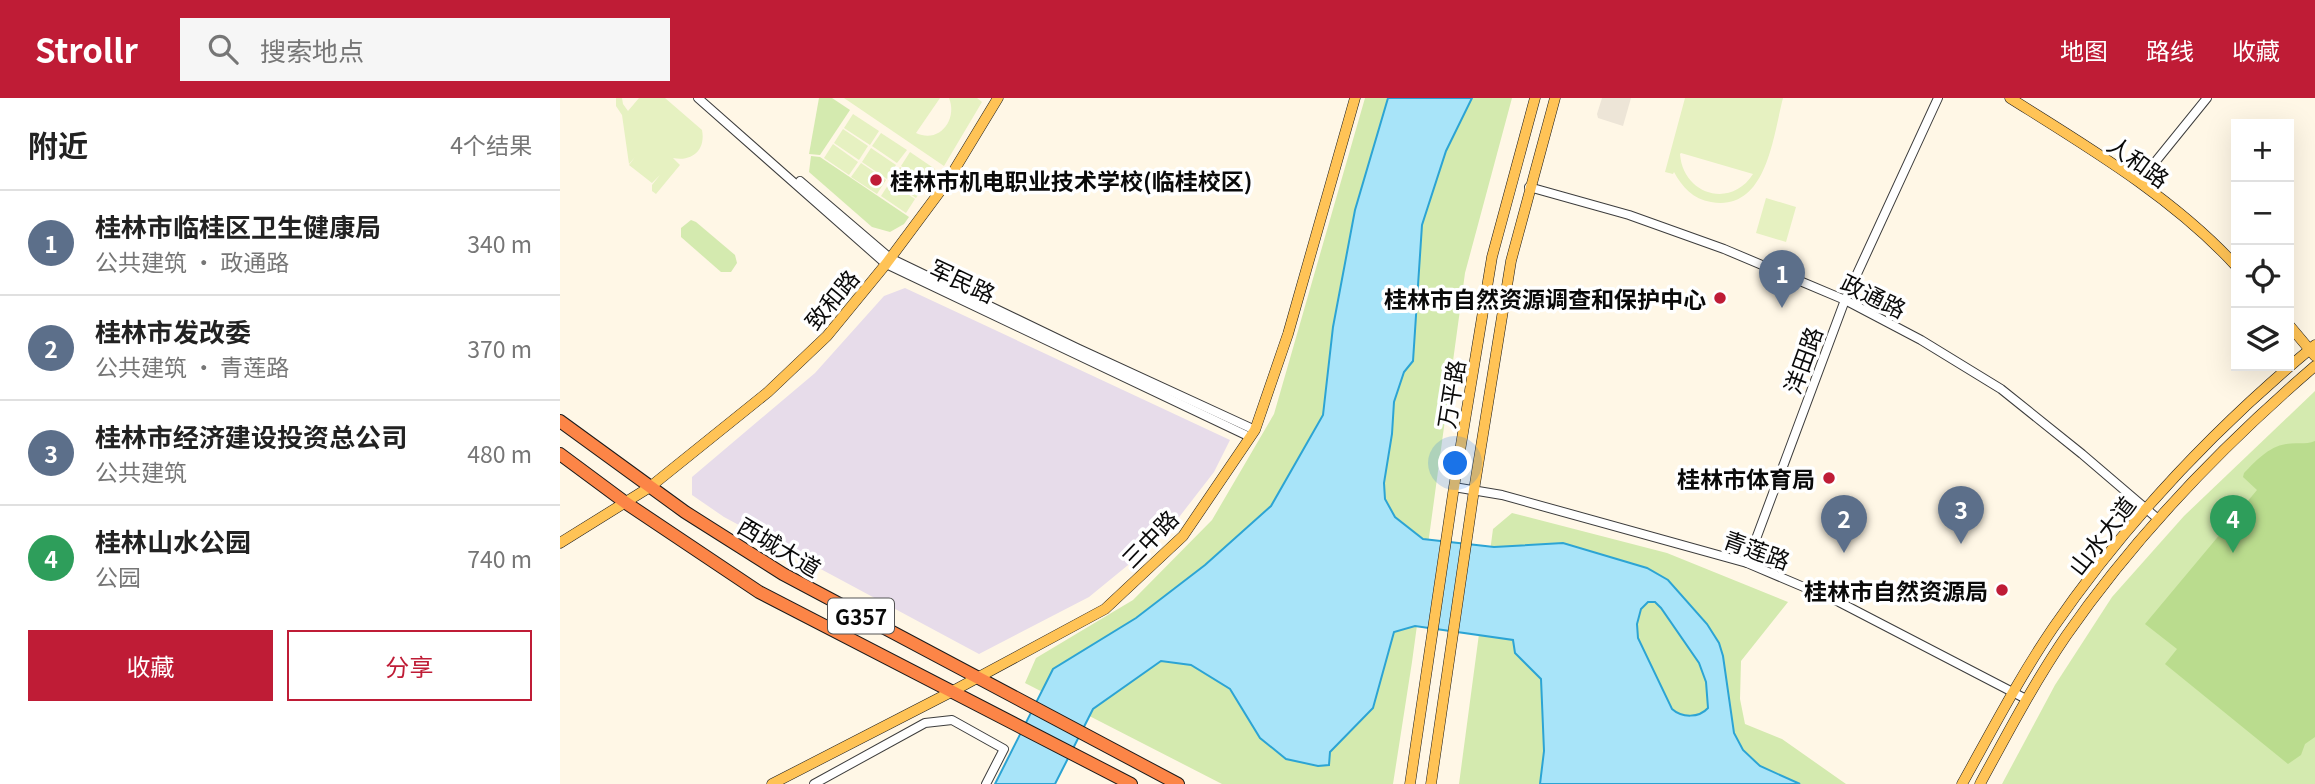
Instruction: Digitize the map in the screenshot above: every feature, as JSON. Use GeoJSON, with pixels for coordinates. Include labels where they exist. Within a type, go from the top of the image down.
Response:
{"type":"FeatureCollection","features":[{"type":"Feature","properties":{"kind":"highway","name":"西城大道"},"geometry":{"type":"LineString","coordinates":[[560,421],[685,512],[783,574],[1178,784]]}},
{"type":"Feature","properties":{"kind":"highway","name":"西城大道"},"geometry":{"type":"LineString","coordinates":[[560,454],[626,503],[759,592],[1132,784]]}},
{"type":"Feature","properties":{"kind":"main road","name":"致和路"},"geometry":{"type":"LineString","coordinates":[[560,543],[650,487],[768,392],[827,336],[947,182],[998,98]]}},
{"type":"Feature","properties":{"kind":"main road","name":"三中路"},"geometry":{"type":"LineString","coordinates":[[772,784],[788,780],[1105,609],[1183,536],[1252,434],[1287,334],[1355,98]]}},
{"type":"Feature","properties":{"kind":"main road","name":"万平路"},"geometry":{"type":"LineString","coordinates":[[1410,784],[1454,487],[1492,257],[1535,98]]}},
{"type":"Feature","properties":{"kind":"main road","name":"万平路"},"geometry":{"type":"LineString","coordinates":[[1431,784],[1511,261],[1555,98]]}},
{"type":"Feature","properties":{"kind":"main road","name":"人和路"},"geometry":{"type":"LineString","coordinates":[[2010,98],[2124,170],[2218,246],[2231,260]]}},
{"type":"Feature","properties":{"kind":"main road"},"geometry":{"type":"LineString","coordinates":[[2294,330],[2313,350]]}},
{"type":"Feature","properties":{"kind":"main road","name":"山水大道"},"geometry":{"type":"LineString","coordinates":[[1962,784],[2013,692],[2053,628],[2146,508],[2249,403],[2313,350]]}},
{"type":"Feature","properties":{"kind":"main road","name":"山水大道"},"geometry":{"type":"LineString","coordinates":[[1980,784],[2026,699],[2066,636],[2110,577],[2158,519],[2258,415],[2315,366]]}},
{"type":"Feature","properties":{"kind":"street","name":"军民路"},"geometry":{"type":"LineString","coordinates":[[698,98],[888,261],[1077,348],[1252,434]]}},
{"type":"Feature","properties":{"kind":"street","name":"军民路"},"geometry":{"type":"LineString","coordinates":[[704,98],[888,261]]}},
{"type":"Feature","properties":{"kind":"street","name":"洋田路"},"geometry":{"type":"LineString","coordinates":[[1747,563],[1845,300],[1938,98]]}},
{"type":"Feature","properties":{"kind":"street"},"geometry":{"type":"LineString","coordinates":[[2139,183],[2207,98]]}},
{"type":"Feature","properties":{"kind":"street","name":"政通路"},"geometry":{"type":"LineString","coordinates":[[1529,187],[1641,219],[1724,249],[1845,300],[1921,340],[2000,389],[2158,519]]}},
{"type":"Feature","properties":{"kind":"street","name":"青莲路"},"geometry":{"type":"LineString","coordinates":[[1454,487],[1502,495],[1747,563],[1839,602],[2026,699]]}},
{"type":"Feature","properties":{"kind":"street"},"geometry":{"type":"LineString","coordinates":[[814,784],[925,723],[952,720],[1004,749],[986,784]]}},
{"type":"Feature","properties":{"kind":"shaded area"},"geometry":{"type":"Polygon","coordinates":[[[1602,98],[1631,98],[1623,126],[1598,118],[1602,98]]]}},
{"type":"Feature","properties":{"kind":"shaded area"},"geometry":{"type":"Polygon","coordinates":[[[905,288],[1230,440],[1214,472],[1166,534],[1089,597],[979,654],[724,517],[692,495],[692,477],[815,373],[884,296],[905,288]]]}},
{"type":"Feature","properties":{"kind":"green space"},"geometry":{"type":"Polygon","coordinates":[[[616,98],[622,98],[628,111],[639,98],[665,98],[702,130],[700,149],[686,158],[673,158],[680,165],[656,194],[652,191],[652,185],[660,175],[652,183],[629,165],[635,157],[629,164],[622,115],[616,106],[616,98]]]}},
{"type":"Feature","properties":{"kind":"green space"},"geometry":{"type":"Polygon","coordinates":[[[819,98],[832,98],[850,110],[820,155],[809,154],[819,98]]]}},
{"type":"Feature","properties":{"kind":"green space"},"geometry":{"type":"Polygon","coordinates":[[[844,98],[940,98],[916,133],[924,136],[939,133],[949,122],[949,98],[977,98],[982,102],[944,166],[844,98]]]}},
{"type":"Feature","properties":{"kind":"green space"},"geometry":{"type":"Polygon","coordinates":[[[1365,98],[1512,98],[1465,273],[1393,784],[1222,784],[1025,683],[1036,658],[1133,600],[1212,520],[1274,414],[1365,98]]]}},
{"type":"Feature","properties":{"kind":"green space"},"geometry":{"type":"Polygon","coordinates":[[[1685,98],[1783,98],[1764,168],[1756,184],[1744,195],[1730,202],[1711,202],[1689,191],[1674,172],[1665,172],[1685,98]],[[1681,153],[1683,168],[1690,179],[1699,188],[1709,192],[1721,194],[1733,191],[1744,185],[1753,174],[1681,153]]]}},
{"type":"Feature","properties":{"kind":"green space"},"geometry":{"type":"Polygon","coordinates":[[[853,114],[879,131],[870,145],[844,128],[853,114]]]}},
{"type":"Feature","properties":{"kind":"green space"},"geometry":{"type":"Polygon","coordinates":[[[843,129],[868,146],[859,160],[834,143],[843,129]]]}},
{"type":"Feature","properties":{"kind":"green space"},"geometry":{"type":"Polygon","coordinates":[[[881,133],[907,150],[897,163],[872,146],[881,133]]]}},
{"type":"Feature","properties":{"kind":"green space"},"geometry":{"type":"Polygon","coordinates":[[[833,144],[858,162],[849,175],[824,158],[833,144]]]}},
{"type":"Feature","properties":{"kind":"green space"},"geometry":{"type":"Polygon","coordinates":[[[871,148],[896,165],[887,179],[862,162],[871,148]]]}},
{"type":"Feature","properties":{"kind":"green space"},"geometry":{"type":"Polygon","coordinates":[[[910,152],[935,169],[926,183],[901,166],[910,152]]]}},
{"type":"Feature","properties":{"kind":"green space"},"geometry":{"type":"Polygon","coordinates":[[[811,156],[820,157],[909,217],[904,224],[890,232],[872,227],[809,172],[811,156]]]}},
{"type":"Feature","properties":{"kind":"green space"},"geometry":{"type":"Polygon","coordinates":[[[861,163],[886,180],[877,194],[851,177],[861,163]]]}},
{"type":"Feature","properties":{"kind":"green space"},"geometry":{"type":"Polygon","coordinates":[[[900,167],[925,184],[916,198],[891,181],[900,167]]]}},
{"type":"Feature","properties":{"kind":"green space"},"geometry":{"type":"Polygon","coordinates":[[[890,182],[915,199],[906,213],[881,196],[890,182]]]}},
{"type":"Feature","properties":{"kind":"green space"},"geometry":{"type":"Polygon","coordinates":[[[1766,198],[1796,207],[1786,242],[1756,233],[1766,198]]]}},
{"type":"Feature","properties":{"kind":"green space"},"geometry":{"type":"Polygon","coordinates":[[[691,220],[735,255],[737,263],[731,272],[721,272],[681,237],[681,228],[691,220]]]}},
{"type":"Feature","properties":{"kind":"green space"},"geometry":{"type":"Polygon","coordinates":[[[2315,391],[2315,784],[2002,784],[2055,685],[2112,597],[2184,516],[2315,391]]]}},
{"type":"Feature","properties":{"kind":"green space"},"geometry":{"type":"Polygon","coordinates":[[[2315,441],[2315,737],[2305,744],[2301,755],[2288,764],[2165,664],[2177,649],[2145,624],[2257,490],[2243,477],[2244,473],[2274,448],[2315,441]]]}},
{"type":"Feature","properties":{"kind":"green space"},"geometry":{"type":"Polygon","coordinates":[[[1512,513],[1667,553],[1788,602],[1741,661],[1740,699],[1745,724],[1782,739],[1846,784],[1459,784],[1493,529],[1512,513]]]}},
{"type":"Feature","properties":{"kind":"water"},"geometry":{"type":"Polygon","coordinates":[[[1388,98],[1472,98],[1446,151],[1422,225],[1413,361],[1404,372],[1394,402],[1384,483],[1385,499],[1395,517],[1423,539],[1494,547],[1563,543],[1647,568],[1668,580],[1707,624],[1719,643],[1734,733],[1743,750],[1760,766],[1800,784],[1540,784],[1544,751],[1541,679],[1515,653],[1513,640],[1415,626],[1394,632],[1373,708],[1330,752],[1329,765],[1318,766],[1286,759],[1260,738],[1230,689],[1191,665],[1161,661],[1093,709],[1055,784],[995,784],[1053,669],[1136,618],[1205,565],[1271,506],[1323,415],[1333,327],[1355,210],[1388,98]],[[1648,602],[1641,609],[1637,624],[1638,638],[1672,709],[1685,715],[1700,714],[1708,708],[1706,682],[1699,663],[1655,602],[1648,602]]]}},
{"type":"Feature","properties":{"kind":"place","name":"桂林市机电职业技术学校(临桂校区)"},"geometry":{"type":"Point","coordinates":[876,180]}},
{"type":"Feature","properties":{"kind":"place","name":"桂林市自然资源调查和保护中心"},"geometry":{"type":"Point","coordinates":[1720,298]}},
{"type":"Feature","properties":{"kind":"place","name":"桂林市临桂区卫生健康局"},"geometry":{"type":"Point","coordinates":[1782,308]}},
{"type":"Feature","properties":{"kind":"place","name":"桂林市体育局"},"geometry":{"type":"Point","coordinates":[1829,478]}},
{"type":"Feature","properties":{"kind":"place","name":"桂林市经济建设投资总公司"},"geometry":{"type":"Point","coordinates":[1961,544]}},
{"type":"Feature","properties":{"kind":"place","name":"桂林市发改委"},"geometry":{"type":"Point","coordinates":[1844,553]}},
{"type":"Feature","properties":{"kind":"place","name":"桂林山水公园"},"geometry":{"type":"Point","coordinates":[2233,553]}},
{"type":"Feature","properties":{"kind":"place","name":"桂林市自然资源局"},"geometry":{"type":"Point","coordinates":[2002,590]}}]}
